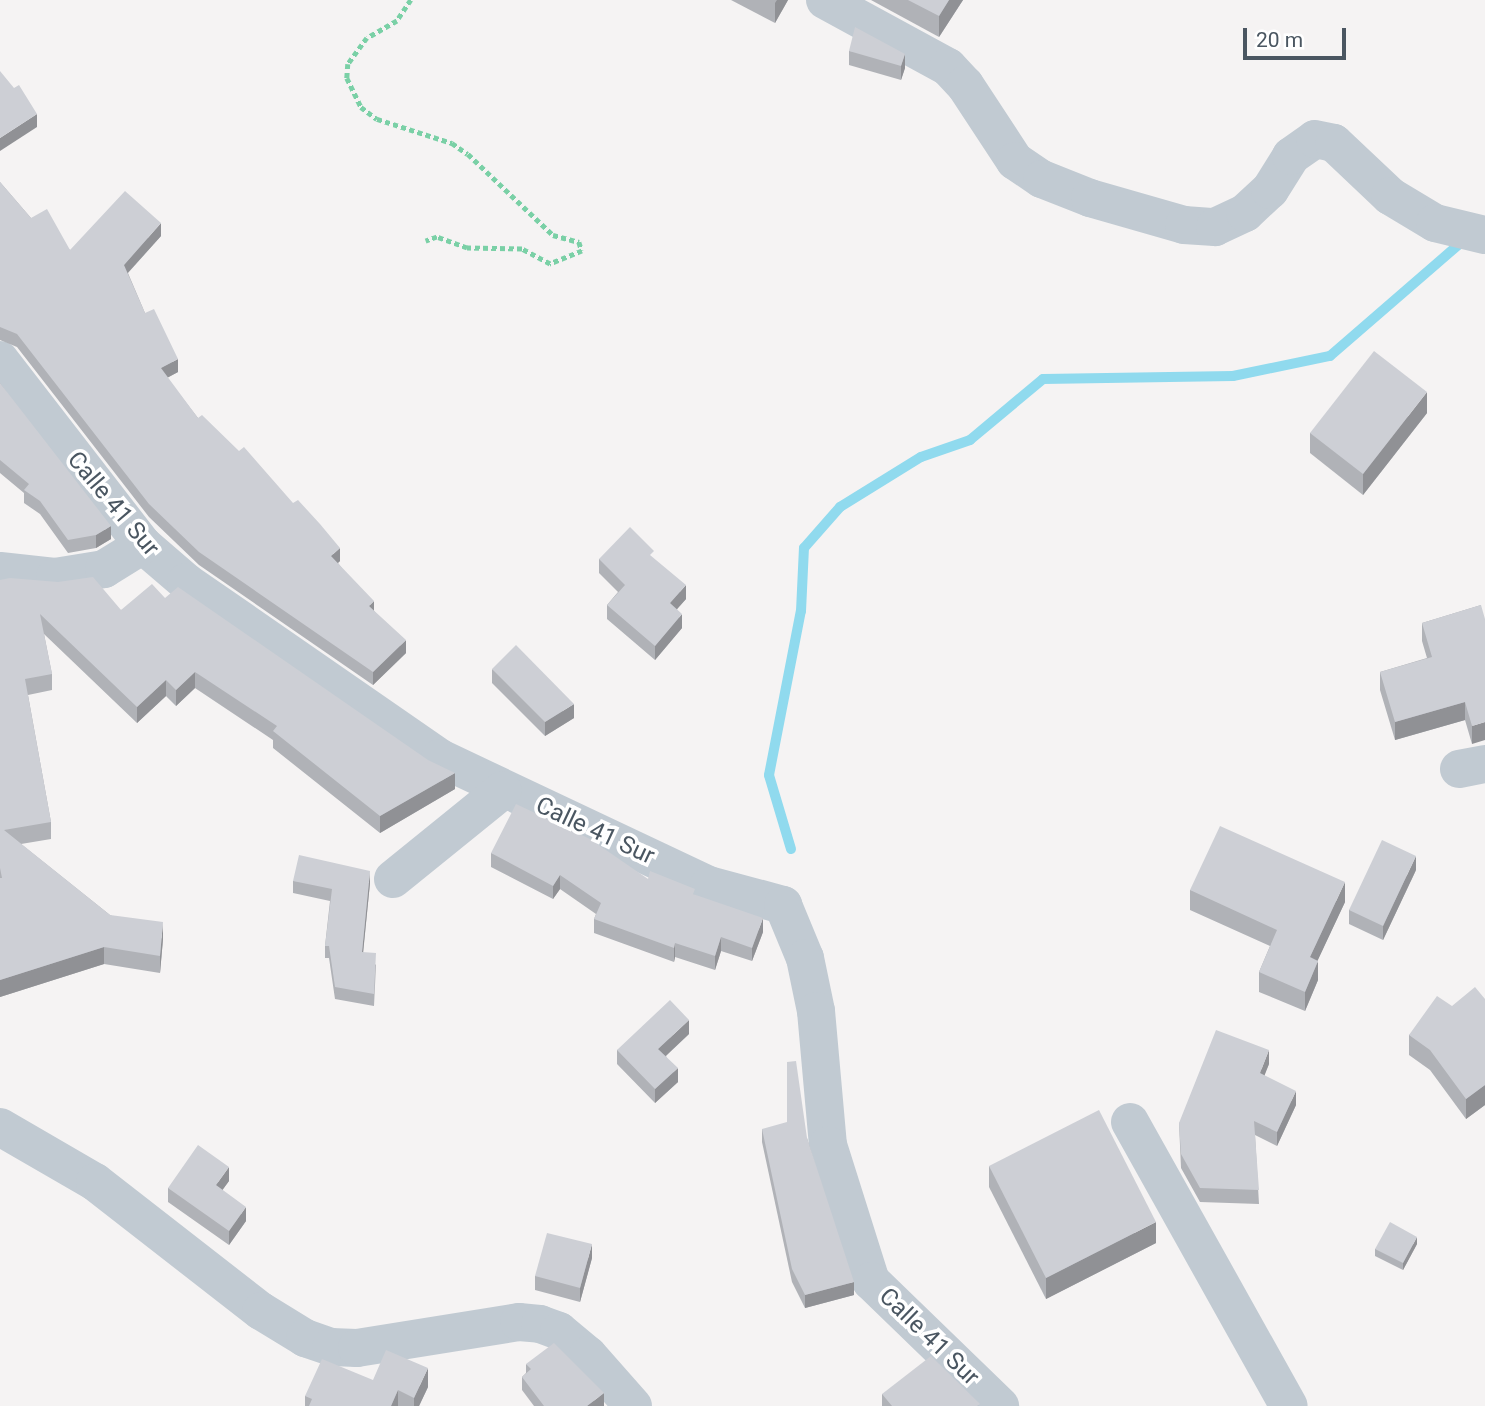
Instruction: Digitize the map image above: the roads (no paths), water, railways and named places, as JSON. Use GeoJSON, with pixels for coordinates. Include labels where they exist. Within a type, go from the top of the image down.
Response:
{"type":"FeatureCollection","features":[{"type":"Feature","properties":{"kind":"street"},"geometry":{"type":"LineString","coordinates":[[825,0],[948,67],[965,85],[1015,161],[1042,179],[1090,198],[1184,225],[1215,227],[1245,213],[1270,190],[1291,156],[1315,139],[1335,143],[1390,196],[1435,223],[1485,235]]}},
{"type":"Feature","properties":{"kind":"street","name":"Calle 41 Sur"},"geometry":{"type":"LineString","coordinates":[[0,360],[143,545],[186,582],[429,750],[503,790],[709,885],[783,905],[805,958],[816,1011],[828,1144],[871,1282],[1000,1406]]}},
{"type":"Feature","properties":{"kind":"street"},"geometry":{"type":"LineString","coordinates":[[0,571],[55,577],[104,569],[143,545]]}},
{"type":"Feature","properties":{"kind":"street"},"geometry":{"type":"LineString","coordinates":[[393,879],[503,790]]}},
{"type":"Feature","properties":{"kind":"street"},"geometry":{"type":"LineString","coordinates":[[1130,1122],[1289,1406]]}},
{"type":"Feature","properties":{"kind":"street"},"geometry":{"type":"LineString","coordinates":[[0,1127],[94,1182],[261,1311],[305,1338],[331,1347],[357,1348],[519,1322],[540,1324],[559,1331],[588,1355],[633,1406]]}},
{"type":"Feature","properties":{"kind":"waterway"},"geometry":{"type":"LineString","coordinates":[[791,849],[769,775],[801,611],[804,548],[840,507],[921,457],[970,440],[1043,379],[1233,376],[1330,356],[1464,240]]}}]}
